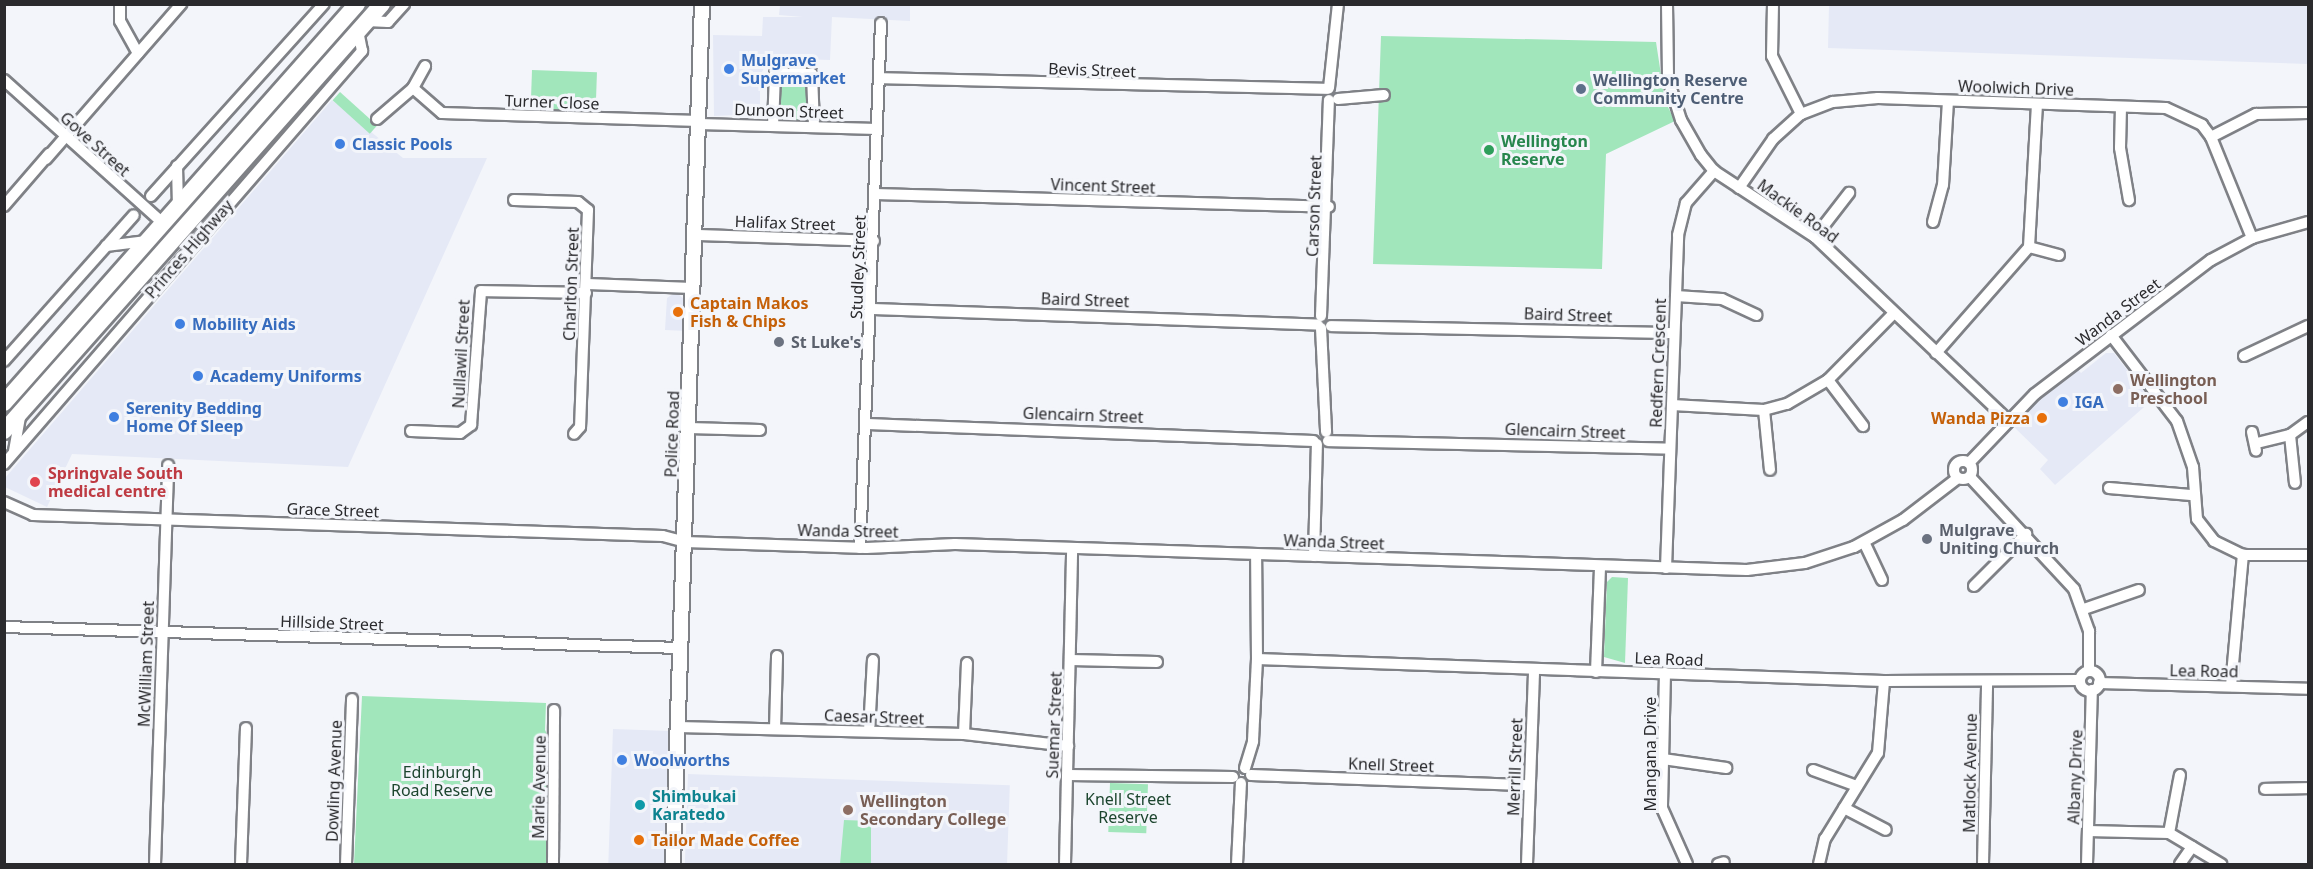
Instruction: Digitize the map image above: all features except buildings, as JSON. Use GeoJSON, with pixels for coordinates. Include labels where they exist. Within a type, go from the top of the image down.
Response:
{"type":"FeatureCollection","features":[{"type":"Feature","properties":{"kind":"highway"},"geometry":{"type":"LineString","coordinates":[[4,404],[357,4]]}},
{"type":"Feature","properties":{"kind":"highway","name":"Princes Highway"},"geometry":{"type":"LineString","coordinates":[[4,431],[176,236],[305,104],[362,26],[382,4]]}},
{"type":"Feature","properties":{"kind":"highway"},"geometry":{"type":"LineString","coordinates":[[163,223],[176,236]]}},
{"type":"Feature","properties":{"kind":"main road","name":"Police Road"},"geometry":{"type":"LineString","coordinates":[[673,864],[696,236],[702,4]]}},
{"type":"Feature","properties":{"kind":"street"},"geometry":{"type":"LineString","coordinates":[[120,4],[120,21],[138,52]]}},
{"type":"Feature","properties":{"kind":"street"},"geometry":{"type":"LineString","coordinates":[[4,206],[181,4]]}},
{"type":"Feature","properties":{"kind":"street"},"geometry":{"type":"LineString","coordinates":[[151,196],[324,4]]}},
{"type":"Feature","properties":{"kind":"street"},"geometry":{"type":"LineString","coordinates":[[362,26],[388,22],[404,4]]}},
{"type":"Feature","properties":{"kind":"street","name":"Carson Street"},"geometry":{"type":"LineString","coordinates":[[1317,556],[1338,4]]}},
{"type":"Feature","properties":{"kind":"street"},"geometry":{"type":"LineString","coordinates":[[1773,4],[1772,56],[1801,114]]}},
{"type":"Feature","properties":{"kind":"street","name":"Mackie Road"},"geometry":{"type":"LineString","coordinates":[[1665,8],[1672,98],[1690,138],[1714,171],[1815,237],[2006,423]]}},
{"type":"Feature","properties":{"kind":"street","name":"Studley Street"},"geometry":{"type":"LineString","coordinates":[[863,548],[881,23]]}},
{"type":"Feature","properties":{"kind":"street"},"geometry":{"type":"LineString","coordinates":[[377,119],[413,88],[424,66]]}},
{"type":"Feature","properties":{"kind":"street"},"geometry":{"type":"LineString","coordinates":[[773,126],[775,74],[812,74],[814,128]]}},
{"type":"Feature","properties":{"kind":"street","name":"Bevis Street"},"geometry":{"type":"LineString","coordinates":[[879,78],[1384,95]]}},
{"type":"Feature","properties":{"kind":"street","name":"Gove Street"},"geometry":{"type":"LineString","coordinates":[[6,83],[163,223]]}},
{"type":"Feature","properties":{"kind":"street","name":"Turner Close"},"geometry":{"type":"LineString","coordinates":[[413,88],[442,113],[699,123]]}},
{"type":"Feature","properties":{"kind":"street","name":"Woolwich Drive"},"geometry":{"type":"LineString","coordinates":[[1739,188],[1773,139],[1801,114],[1859,97],[2121,107],[2183,113],[2211,137],[2252,238]]}},
{"type":"Feature","properties":{"kind":"street"},"geometry":{"type":"LineString","coordinates":[[1933,222],[1943,184],[1948,101]]}},
{"type":"Feature","properties":{"kind":"street","name":"Princes Highway"},"geometry":{"type":"LineString","coordinates":[[4,464],[191,247],[305,104]]}},
{"type":"Feature","properties":{"kind":"street"},"geometry":{"type":"LineString","coordinates":[[1936,353],[2029,247],[2037,104]]}},
{"type":"Feature","properties":{"kind":"street"},"geometry":{"type":"LineString","coordinates":[[2121,107],[2120,148],[2129,200]]}},
{"type":"Feature","properties":{"kind":"street"},"geometry":{"type":"LineString","coordinates":[[2211,137],[2256,114],[2308,113]]}},
{"type":"Feature","properties":{"kind":"street","name":"Dunoon Street"},"geometry":{"type":"LineString","coordinates":[[699,123],[877,129]]}},
{"type":"Feature","properties":{"kind":"street"},"geometry":{"type":"LineString","coordinates":[[177,166],[178,207]]}},
{"type":"Feature","properties":{"kind":"street","name":"Redfern Crescent"},"geometry":{"type":"LineString","coordinates":[[1666,568],[1674,333],[1681,216],[1714,171]]}},
{"type":"Feature","properties":{"kind":"street"},"geometry":{"type":"LineString","coordinates":[[1815,237],[1849,193]]}},
{"type":"Feature","properties":{"kind":"street","name":"Vincent Street"},"geometry":{"type":"LineString","coordinates":[[875,194],[1329,207]]}},
{"type":"Feature","properties":{"kind":"street","name":"Charlton Street"},"geometry":{"type":"LineString","coordinates":[[514,200],[585,205],[586,288],[580,427],[574,434]]}},
{"type":"Feature","properties":{"kind":"street"},"geometry":{"type":"LineString","coordinates":[[4,361],[134,215]]}},
{"type":"Feature","properties":{"kind":"street","name":"Wanda Street"},"geometry":{"type":"LineString","coordinates":[[685,535],[863,548],[1075,549],[1666,568],[1776,568],[1864,542],[1964,477],[1957,463],[1970,463],[2006,423],[2111,335],[2211,260],[2252,238],[2308,222]]}},
{"type":"Feature","properties":{"kind":"street"},"geometry":{"type":"LineString","coordinates":[[176,236],[191,247]]}},
{"type":"Feature","properties":{"kind":"street","name":"Halifax Street"},"geometry":{"type":"LineString","coordinates":[[696,236],[874,241]]}},
{"type":"Feature","properties":{"kind":"street"},"geometry":{"type":"LineString","coordinates":[[106,246],[147,241]]}},
{"type":"Feature","properties":{"kind":"street"},"geometry":{"type":"LineString","coordinates":[[2029,247],[2060,255]]}},
{"type":"Feature","properties":{"kind":"street","name":"Nullawil Street"},"geometry":{"type":"LineString","coordinates":[[411,431],[460,433],[471,425],[481,291],[694,288]]}},
{"type":"Feature","properties":{"kind":"street"},"geometry":{"type":"LineString","coordinates":[[1676,296],[1722,299],[1757,315]]}},
{"type":"Feature","properties":{"kind":"street","name":"Baird Street"},"geometry":{"type":"LineString","coordinates":[[871,309],[1674,333]]}},
{"type":"Feature","properties":{"kind":"street"},"geometry":{"type":"LineString","coordinates":[[1671,405],[1764,410],[1803,398],[1828,380],[1893,314]]}},
{"type":"Feature","properties":{"kind":"street"},"geometry":{"type":"LineString","coordinates":[[2244,356],[2308,327]]}},
{"type":"Feature","properties":{"kind":"street"},"geometry":{"type":"LineString","coordinates":[[2111,335],[2177,421],[2193,466],[2192,495],[2197,519],[2214,541],[2242,555],[2308,555]]}},
{"type":"Feature","properties":{"kind":"street"},"geometry":{"type":"LineString","coordinates":[[1828,380],[1863,426]]}},
{"type":"Feature","properties":{"kind":"street"},"geometry":{"type":"LineString","coordinates":[[1764,410],[1770,470]]}},
{"type":"Feature","properties":{"kind":"street"},"geometry":{"type":"LineString","coordinates":[[14,453],[20,413]]}},
{"type":"Feature","properties":{"kind":"street"},"geometry":{"type":"LineString","coordinates":[[2252,432],[2256,447],[2290,435],[2308,422]]}},
{"type":"Feature","properties":{"kind":"street","name":"Glencairn Street"},"geometry":{"type":"LineString","coordinates":[[868,424],[1670,449]]}},
{"type":"Feature","properties":{"kind":"street"},"geometry":{"type":"LineString","coordinates":[[689,428],[760,430]]}},
{"type":"Feature","properties":{"kind":"street"},"geometry":{"type":"LineString","coordinates":[[2290,435],[2294,484]]}},
{"type":"Feature","properties":{"kind":"street"},"geometry":{"type":"LineString","coordinates":[[1970,463],[1964,477],[2062,570],[2084,609],[2089,671],[2095,687]]}},
{"type":"Feature","properties":{"kind":"street","name":"McWilliam Street"},"geometry":{"type":"LineString","coordinates":[[155,864],[168,465]]}},
{"type":"Feature","properties":{"kind":"street"},"geometry":{"type":"LineString","coordinates":[[2109,488],[2192,495]]}},
{"type":"Feature","properties":{"kind":"street","name":"Grace Street"},"geometry":{"type":"LineString","coordinates":[[4,502],[33,515],[685,535]]}},
{"type":"Feature","properties":{"kind":"street"},"geometry":{"type":"LineString","coordinates":[[1974,586],[2026,534]]}},
{"type":"Feature","properties":{"kind":"street"},"geometry":{"type":"LineString","coordinates":[[1864,542],[1882,580]]}},
{"type":"Feature","properties":{"kind":"street","name":"Suemar Street"},"geometry":{"type":"LineString","coordinates":[[1065,864],[1075,549]]}},
{"type":"Feature","properties":{"kind":"street"},"geometry":{"type":"LineString","coordinates":[[1068,775],[1237,780],[1248,772],[1253,741],[1260,554]]}},
{"type":"Feature","properties":{"kind":"street"},"geometry":{"type":"LineString","coordinates":[[2232,686],[2242,555]]}},
{"type":"Feature","properties":{"kind":"street"},"geometry":{"type":"LineString","coordinates":[[1596,672],[1600,566]]}},
{"type":"Feature","properties":{"kind":"street"},"geometry":{"type":"LineString","coordinates":[[2084,609],[2139,590]]}},
{"type":"Feature","properties":{"kind":"street","name":"Hillside Street"},"geometry":{"type":"LineString","coordinates":[[4,627],[681,650]]}},
{"type":"Feature","properties":{"kind":"street"},"geometry":{"type":"LineString","coordinates":[[775,729],[777,656]]}},
{"type":"Feature","properties":{"kind":"street","name":"Lea Road"},"geometry":{"type":"LineString","coordinates":[[1257,659],[1884,681],[2080,680]]}},
{"type":"Feature","properties":{"kind":"street"},"geometry":{"type":"LineString","coordinates":[[869,731],[873,660]]}},
{"type":"Feature","properties":{"kind":"street"},"geometry":{"type":"LineString","coordinates":[[1071,660],[1157,662]]}},
{"type":"Feature","properties":{"kind":"street"},"geometry":{"type":"LineString","coordinates":[[964,734],[967,663]]}},
{"type":"Feature","properties":{"kind":"street","name":"Merrill Street"},"geometry":{"type":"LineString","coordinates":[[1527,864],[1534,670]]}},
{"type":"Feature","properties":{"kind":"street"},"geometry":{"type":"LineString","coordinates":[[2089,671],[2080,680],[2095,687]]}},
{"type":"Feature","properties":{"kind":"street","name":"Mangana Drive"},"geometry":{"type":"LineString","coordinates":[[1665,673],[1662,808],[1687,864]]}},
{"type":"Feature","properties":{"kind":"street"},"geometry":{"type":"LineString","coordinates":[[1819,864],[1825,839],[1878,753],[1884,681]]}},
{"type":"Feature","properties":{"kind":"street","name":"Matlock Avenue"},"geometry":{"type":"LineString","coordinates":[[1983,864],[1987,682]]}},
{"type":"Feature","properties":{"kind":"street","name":"Lea Road"},"geometry":{"type":"LineString","coordinates":[[2095,687],[2232,686],[2308,689]]}},
{"type":"Feature","properties":{"kind":"street","name":"Albany Drive"},"geometry":{"type":"LineString","coordinates":[[2087,864],[2095,687]]}},
{"type":"Feature","properties":{"kind":"street","name":"Dowling Avenue"},"geometry":{"type":"LineString","coordinates":[[346,864],[352,699]]}},
{"type":"Feature","properties":{"kind":"street","name":"Marie Avenue"},"geometry":{"type":"LineString","coordinates":[[554,710],[554,864]]}},
{"type":"Feature","properties":{"kind":"street","name":"Caesar Street"},"geometry":{"type":"LineString","coordinates":[[678,727],[964,734],[1068,746]]}},
{"type":"Feature","properties":{"kind":"street"},"geometry":{"type":"LineString","coordinates":[[241,864],[246,728]]}},
{"type":"Feature","properties":{"kind":"street"},"geometry":{"type":"LineString","coordinates":[[1663,759],[1726,768]]}},
{"type":"Feature","properties":{"kind":"street"},"geometry":{"type":"LineString","coordinates":[[1813,770],[1857,786]]}},
{"type":"Feature","properties":{"kind":"street","name":"Knell Street"},"geometry":{"type":"LineString","coordinates":[[1248,772],[1529,784]]}},
{"type":"Feature","properties":{"kind":"street"},"geometry":{"type":"LineString","coordinates":[[2169,833],[2180,775]]}},
{"type":"Feature","properties":{"kind":"street"},"geometry":{"type":"LineString","coordinates":[[1237,780],[1237,864]]}},
{"type":"Feature","properties":{"kind":"street"},"geometry":{"type":"LineString","coordinates":[[2265,789],[2308,788]]}},
{"type":"Feature","properties":{"kind":"street"},"geometry":{"type":"LineString","coordinates":[[1844,808],[1886,831]]}},
{"type":"Feature","properties":{"kind":"street"},"geometry":{"type":"LineString","coordinates":[[2088,831],[2169,833],[2221,864]]}},
{"type":"Feature","properties":{"kind":"street"},"geometry":{"type":"LineString","coordinates":[[2180,864],[2192,847]]}},
{"type":"Feature","properties":{"kind":"shaded area"},"geometry":{"type":"Polygon","coordinates":[[[780,5],[910,5],[910,21],[832,17],[830,60],[769,58],[760,76],[760,114],[714,116],[713,35],[762,36],[763,17],[803,17],[779,15],[780,5]]]}},
{"type":"Feature","properties":{"kind":"shaded area"},"geometry":{"type":"Polygon","coordinates":[[[1829,5],[2308,5],[2308,64],[1828,48],[1829,5]]]}},
{"type":"Feature","properties":{"kind":"shaded area"},"geometry":{"type":"Polygon","coordinates":[[[332,100],[403,158],[487,158],[348,467],[72,454],[47,507],[5,487],[5,478],[332,100]]]}},
{"type":"Feature","properties":{"kind":"shaded area"},"geometry":{"type":"Polygon","coordinates":[[[676,292],[686,301],[686,331],[665,330],[667,298],[676,292]]]}},
{"type":"Feature","properties":{"kind":"shaded area"},"geometry":{"type":"Polygon","coordinates":[[[2106,353],[2114,353],[2151,401],[2055,485],[2040,469],[2048,460],[2012,425],[2076,367],[2081,373],[2106,353]]]}},
{"type":"Feature","properties":{"kind":"shaded area"},"geometry":{"type":"Polygon","coordinates":[[[613,729],[670,731],[665,864],[608,864],[613,729]]]}},
{"type":"Feature","properties":{"kind":"shaded area","name":"Wellington Secondary College"},"geometry":{"type":"Polygon","coordinates":[[[688,774],[1010,785],[1007,864],[685,864],[688,774]]]}},
{"type":"Feature","properties":{"kind":"green space","name":"Wellington Reserve"},"geometry":{"type":"Polygon","coordinates":[[[1381,36],[1656,42],[1665,101],[1675,121],[1606,154],[1602,269],[1373,264],[1381,36]]]}},
{"type":"Feature","properties":{"kind":"green space"},"geometry":{"type":"Polygon","coordinates":[[[532,70],[597,72],[595,114],[531,112],[532,70]]]}},
{"type":"Feature","properties":{"kind":"green space"},"geometry":{"type":"Polygon","coordinates":[[[785,76],[785,83],[803,84],[808,78],[808,122],[778,119],[780,78],[785,76]]]}},
{"type":"Feature","properties":{"kind":"green space"},"geometry":{"type":"Polygon","coordinates":[[[340,92],[377,125],[370,134],[333,100],[340,92]]]}},
{"type":"Feature","properties":{"kind":"green space"},"geometry":{"type":"Polygon","coordinates":[[[1612,577],[1628,578],[1625,663],[1604,657],[1607,582],[1612,577]]]}},
{"type":"Feature","properties":{"kind":"green space","name":"Edinburgh Road Reserve"},"geometry":{"type":"Polygon","coordinates":[[[362,696],[546,703],[545,730],[551,742],[547,864],[354,864],[362,696]]]}},
{"type":"Feature","properties":{"kind":"green space","name":"Knell Street Reserve"},"geometry":{"type":"Polygon","coordinates":[[[1110,783],[1148,784],[1146,833],[1108,832],[1110,783]]]}},
{"type":"Feature","properties":{"kind":"green space"},"geometry":{"type":"Polygon","coordinates":[[[844,820],[871,821],[871,864],[840,864],[844,820]]]}},
{"type":"Feature","properties":{"kind":"place","name":"Mulgrave Supermarket"},"geometry":{"type":"Point","coordinates":[729,69]}},
{"type":"Feature","properties":{"kind":"place","name":"Wellington Reserve Community Centre"},"geometry":{"type":"Point","coordinates":[1581,89]}},
{"type":"Feature","properties":{"kind":"place","name":"Classic Pools"},"geometry":{"type":"Point","coordinates":[340,144]}},
{"type":"Feature","properties":{"kind":"place","name":"Wellington Reserve"},"geometry":{"type":"Point","coordinates":[1489,150]}},
{"type":"Feature","properties":{"kind":"place","name":"Captain Makos Fish & Chips"},"geometry":{"type":"Point","coordinates":[678,312]}},
{"type":"Feature","properties":{"kind":"place","name":"Mobility Aids"},"geometry":{"type":"Point","coordinates":[180,324]}},
{"type":"Feature","properties":{"kind":"place","name":"St Luke's"},"geometry":{"type":"Point","coordinates":[779,342]}},
{"type":"Feature","properties":{"kind":"place","name":"Academy Uniforms"},"geometry":{"type":"Point","coordinates":[198,376]}},
{"type":"Feature","properties":{"kind":"place","name":"Wellington Preschool"},"geometry":{"type":"Point","coordinates":[2118,389]}},
{"type":"Feature","properties":{"kind":"place","name":"IGA"},"geometry":{"type":"Point","coordinates":[2063,402]}},
{"type":"Feature","properties":{"kind":"place","name":"Serenity Bedding Home Of Sleep"},"geometry":{"type":"Point","coordinates":[114,417]}},
{"type":"Feature","properties":{"kind":"place","name":"Wanda Pizza"},"geometry":{"type":"Point","coordinates":[2042,418]}},
{"type":"Feature","properties":{"kind":"place","name":"Springvale South medical centre"},"geometry":{"type":"Point","coordinates":[35,482]}},
{"type":"Feature","properties":{"kind":"place","name":"Mulgrave Uniting Church"},"geometry":{"type":"Point","coordinates":[1927,539]}},
{"type":"Feature","properties":{"kind":"place","name":"Woolworths"},"geometry":{"type":"Point","coordinates":[622,760]}},
{"type":"Feature","properties":{"kind":"place","name":"Shimbukai Karatedo"},"geometry":{"type":"Point","coordinates":[640,805]}},
{"type":"Feature","properties":{"kind":"place","name":"Wellington Secondary College"},"geometry":{"type":"Point","coordinates":[848,810]}},
{"type":"Feature","properties":{"kind":"place","name":"Tailor Made Coffee"},"geometry":{"type":"Point","coordinates":[639,840]}}]}
